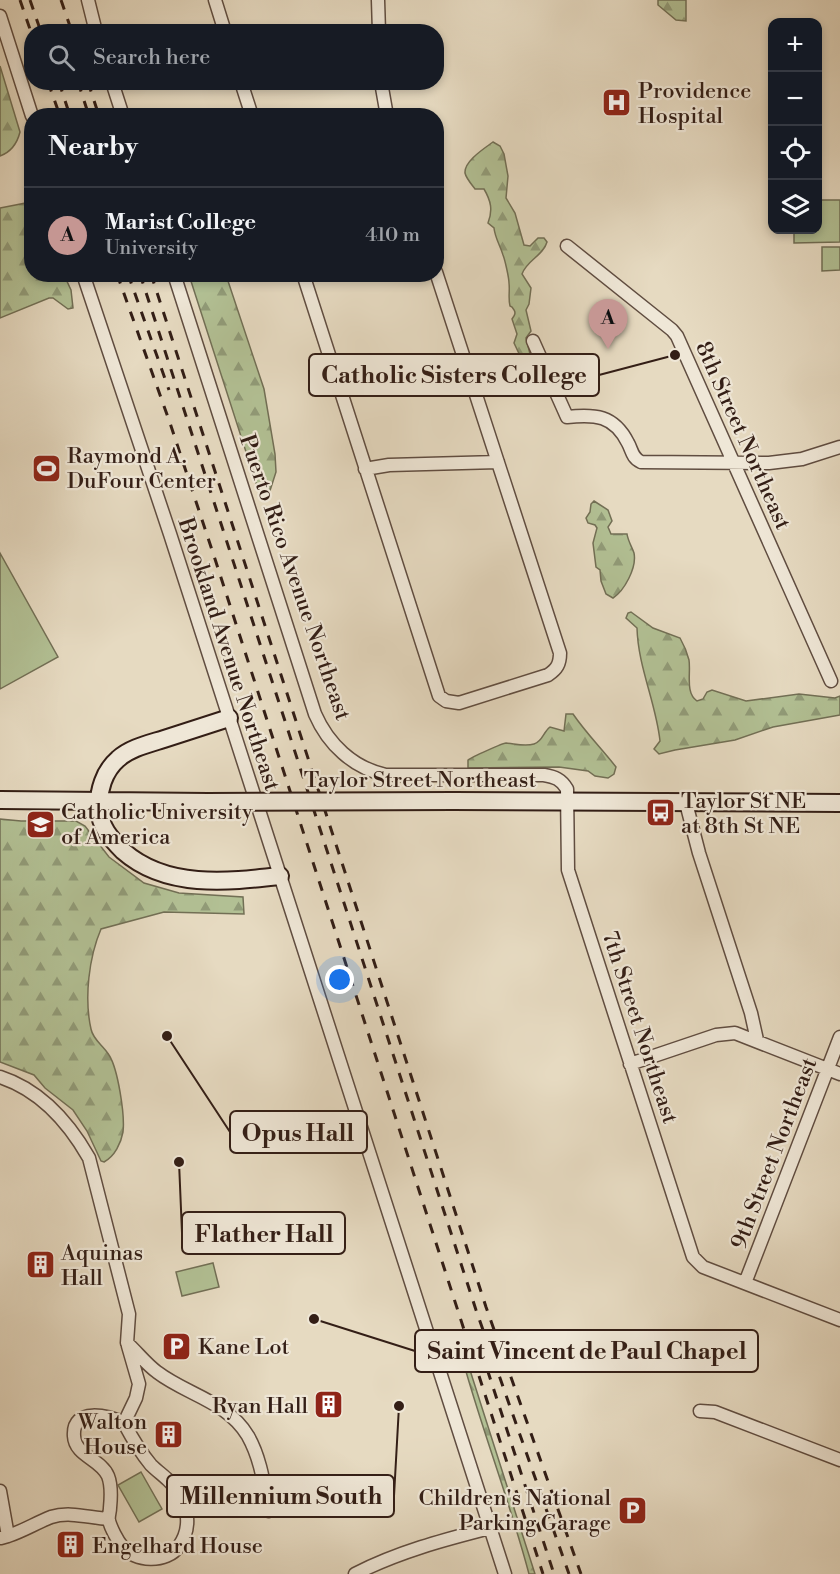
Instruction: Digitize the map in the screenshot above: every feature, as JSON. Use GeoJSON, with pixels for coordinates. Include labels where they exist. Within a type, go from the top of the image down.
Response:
{"type":"FeatureCollection","features":[{"type":"Feature","properties":{"kind":"main road"},"geometry":{"type":"LineString","coordinates":[[229,718],[136,748],[123,755],[108,770],[102,783],[99,802],[100,819],[108,835],[130,856],[157,872],[172,877],[198,880],[239,880],[280,876]]}},
{"type":"Feature","properties":{"kind":"main road","name":"Taylor Street Northeast"},"geometry":{"type":"LineString","coordinates":[[1,798],[99,802],[840,803]]}},
{"type":"Feature","properties":{"kind":"street"},"geometry":{"type":"LineString","coordinates":[[88,0],[94,24]]}},
{"type":"Feature","properties":{"kind":"street"},"geometry":{"type":"LineString","coordinates":[[215,0],[222,24]]}},
{"type":"Feature","properties":{"kind":"street"},"geometry":{"type":"LineString","coordinates":[[378,0],[379,24]]}},
{"type":"Feature","properties":{"kind":"street"},"geometry":{"type":"LineString","coordinates":[[0,16],[29,108]]}},
{"type":"Feature","properties":{"kind":"street"},"geometry":{"type":"LineString","coordinates":[[115,90],[120,108]]}},
{"type":"Feature","properties":{"kind":"street"},"geometry":{"type":"LineString","coordinates":[[244,90],[249,108]]}},
{"type":"Feature","properties":{"kind":"street"},"geometry":{"type":"LineString","coordinates":[[382,90],[386,108]]}},
{"type":"Feature","properties":{"kind":"street","name":"8th Street Northeast"},"geometry":{"type":"LineString","coordinates":[[567,246],[677,336],[831,681]]}},
{"type":"Feature","properties":{"kind":"street","name":"Brookland Avenue Northeast"},"geometry":{"type":"LineString","coordinates":[[86,282],[505,1574]]}},
{"type":"Feature","properties":{"kind":"street","name":"Puerto Rico Avenue Northeast"},"geometry":{"type":"LineString","coordinates":[[177,282],[315,714],[327,736],[349,758],[373,772],[386,775],[555,777],[563,782],[567,789],[567,802]]}},
{"type":"Feature","properties":{"kind":"street"},"geometry":{"type":"LineString","coordinates":[[306,282],[439,696],[446,701],[459,704],[548,675],[560,662],[558,648],[439,282]]}},
{"type":"Feature","properties":{"kind":"street"},"geometry":{"type":"LineString","coordinates":[[533,341],[567,417],[590,414],[609,421],[624,436],[637,460],[641,462],[791,461],[823,454],[840,447]]}},
{"type":"Feature","properties":{"kind":"street"},"geometry":{"type":"LineString","coordinates":[[365,469],[389,465],[498,462]]}},
{"type":"Feature","properties":{"kind":"street","name":"7th Street Northeast"},"geometry":{"type":"LineString","coordinates":[[567,802],[568,870],[696,1261],[703,1267],[745,1283]]}},
{"type":"Feature","properties":{"kind":"street"},"geometry":{"type":"LineString","coordinates":[[686,803],[699,853],[751,1013],[757,1040]]}},
{"type":"Feature","properties":{"kind":"street"},"geometry":{"type":"LineString","coordinates":[[630,1064],[721,1034],[735,1033],[840,1074]]}},
{"type":"Feature","properties":{"kind":"street","name":"9th Street Northeast"},"geometry":{"type":"LineString","coordinates":[[745,1283],[840,1037]]}},
{"type":"Feature","properties":{"kind":"street"},"geometry":{"type":"LineString","coordinates":[[0,1077],[30,1091],[68,1124],[89,1158],[129,1314],[127,1343],[139,1384],[136,1398],[124,1423]]}},
{"type":"Feature","properties":{"kind":"street"},"geometry":{"type":"LineString","coordinates":[[745,1283],[840,1320]]}},
{"type":"Feature","properties":{"kind":"street"},"geometry":{"type":"LineString","coordinates":[[127,1343],[157,1372],[213,1402],[241,1425],[259,1462],[269,1511]]}},
{"type":"Feature","properties":{"kind":"street"},"geometry":{"type":"LineString","coordinates":[[700,1411],[715,1413],[840,1461]]}},
{"type":"Feature","properties":{"kind":"street"},"geometry":{"type":"LineString","coordinates":[[104,1415],[124,1423],[138,1448],[177,1490],[186,1507],[188,1523],[179,1546],[173,1552],[153,1559],[133,1554],[122,1546],[108,1519],[111,1496],[107,1473],[97,1461],[85,1455],[77,1447],[74,1439],[74,1432],[79,1422],[87,1416],[104,1415]]}},
{"type":"Feature","properties":{"kind":"street"},"geometry":{"type":"LineString","coordinates":[[0,1491],[4,1537],[24,1531],[52,1517],[64,1515],[108,1519]]}},
{"type":"Feature","properties":{"kind":"street"},"geometry":{"type":"LineString","coordinates":[[355,1574],[381,1560],[414,1548],[490,1528]]}},
{"type":"Feature","properties":{"kind":"green space"},"geometry":{"type":"Polygon","coordinates":[[[658,0],[686,0],[686,21],[676,20],[658,5],[658,0]]]}},
{"type":"Feature","properties":{"kind":"green space"},"geometry":{"type":"Polygon","coordinates":[[[0,66],[20,132],[13,147],[0,156],[0,66]]]}},
{"type":"Feature","properties":{"kind":"green space"},"geometry":{"type":"Polygon","coordinates":[[[493,142],[500,146],[504,154],[508,176],[506,198],[515,213],[524,245],[530,246],[538,238],[544,238],[547,242],[522,274],[531,288],[526,310],[531,331],[526,338],[533,366],[530,367],[523,362],[514,343],[517,334],[512,319],[515,312],[510,306],[509,281],[504,257],[494,228],[488,223],[490,202],[484,189],[475,189],[465,173],[471,160],[493,142]]]}},
{"type":"Feature","properties":{"kind":"green space"},"geometry":{"type":"Polygon","coordinates":[[[822,200],[840,200],[840,242],[794,243],[794,234],[822,234],[822,200]]]}},
{"type":"Feature","properties":{"kind":"green space"},"geometry":{"type":"Polygon","coordinates":[[[24,203],[24,282],[67,282],[71,290],[73,308],[68,309],[53,298],[49,298],[0,318],[0,208],[24,203]]]}},
{"type":"Feature","properties":{"kind":"green space"},"geometry":{"type":"Polygon","coordinates":[[[822,247],[840,247],[840,270],[822,271],[822,247]]]}},
{"type":"Feature","properties":{"kind":"green space"},"geometry":{"type":"Polygon","coordinates":[[[191,282],[228,282],[264,389],[276,472],[267,500],[262,498],[191,282]]]}},
{"type":"Feature","properties":{"kind":"green space"},"geometry":{"type":"Polygon","coordinates":[[[594,501],[608,510],[612,521],[608,527],[611,534],[627,534],[634,553],[634,565],[629,578],[613,598],[606,594],[600,570],[596,567],[593,543],[597,528],[588,523],[586,518],[594,501]]]}},
{"type":"Feature","properties":{"kind":"green space"},"geometry":{"type":"Polygon","coordinates":[[[0,553],[58,657],[0,689],[0,553]]]}},
{"type":"Feature","properties":{"kind":"green space"},"geometry":{"type":"Polygon","coordinates":[[[631,612],[653,628],[680,638],[689,660],[691,693],[697,701],[703,699],[707,692],[712,690],[746,701],[799,694],[835,698],[840,696],[840,715],[773,727],[735,740],[659,754],[654,749],[660,741],[640,657],[637,628],[626,618],[631,612]]]}},
{"type":"Feature","properties":{"kind":"green space"},"geometry":{"type":"Polygon","coordinates":[[[566,714],[573,714],[616,767],[614,774],[608,778],[595,776],[588,771],[559,767],[468,768],[468,760],[499,745],[534,744],[550,727],[564,731],[566,714]]]}},
{"type":"Feature","properties":{"kind":"green space"},"geometry":{"type":"Polygon","coordinates":[[[0,819],[76,821],[85,826],[109,857],[144,883],[179,893],[243,897],[244,914],[164,912],[101,929],[93,952],[89,978],[89,1017],[92,1033],[112,1062],[123,1115],[123,1132],[119,1145],[104,1162],[101,1161],[87,1131],[73,1110],[45,1088],[34,1075],[0,1062],[0,819]]]}},
{"type":"Feature","properties":{"kind":"green space"},"geometry":{"type":"Polygon","coordinates":[[[213,1263],[219,1287],[182,1296],[176,1272],[213,1263]]]}},
{"type":"Feature","properties":{"kind":"green space"},"geometry":{"type":"Polygon","coordinates":[[[463,1361],[467,1361],[535,1574],[529,1574],[463,1361]]]}},
{"type":"Feature","properties":{"kind":"green space"},"geometry":{"type":"Polygon","coordinates":[[[141,1472],[162,1509],[139,1522],[118,1485],[141,1472]]]}},
{"type":"Feature","properties":{"kind":"railway"},"geometry":{"type":"LineString","coordinates":[[20,0],[28,24]]}},
{"type":"Feature","properties":{"kind":"railway"},"geometry":{"type":"LineString","coordinates":[[30,0],[38,24]]}},
{"type":"Feature","properties":{"kind":"railway"},"geometry":{"type":"LineString","coordinates":[[61,0],[69,24]]}},
{"type":"Feature","properties":{"kind":"railway"},"geometry":{"type":"LineString","coordinates":[[51,90],[57,108]]}},
{"type":"Feature","properties":{"kind":"railway"},"geometry":{"type":"LineString","coordinates":[[62,90],[67,108]]}},
{"type":"Feature","properties":{"kind":"railway"},"geometry":{"type":"LineString","coordinates":[[81,90],[86,108]]}},
{"type":"Feature","properties":{"kind":"railway"},"geometry":{"type":"LineString","coordinates":[[91,90],[96,108]]}},
{"type":"Feature","properties":{"kind":"railway"},"geometry":{"type":"LineString","coordinates":[[120,282],[215,559],[543,1574]]}},
{"type":"Feature","properties":{"kind":"railway"},"geometry":{"type":"LineString","coordinates":[[131,282],[169,390]]}},
{"type":"Feature","properties":{"kind":"railway"},"geometry":{"type":"LineString","coordinates":[[143,282],[476,1310],[569,1574]]}},
{"type":"Feature","properties":{"kind":"railway"},"geometry":{"type":"LineString","coordinates":[[154,282],[486,1307],[581,1574]]}},
{"type":"Feature","properties":{"kind":"railway"},"geometry":{"type":"LineString","coordinates":[[475,1332],[554,1574]]}},
{"type":"Feature","properties":{"kind":"place","name":"Providence Hospital"},"geometry":{"type":"Point","coordinates":[617,103]}},
{"type":"Feature","properties":{"kind":"place","name":"Marist College"},"geometry":{"type":"Point","coordinates":[608,349]}},
{"type":"Feature","properties":{"kind":"place","name":"Catholic Sisters College"},"geometry":{"type":"Point","coordinates":[675,355]}},
{"type":"Feature","properties":{"kind":"place","name":"Raymond A. DuFour Center"},"geometry":{"type":"Point","coordinates":[46,468]}},
{"type":"Feature","properties":{"kind":"place","name":"Taylor St NE at 8th St NE"},"geometry":{"type":"Point","coordinates":[660,813]}},
{"type":"Feature","properties":{"kind":"place","name":"Catholic University of America"},"geometry":{"type":"Point","coordinates":[40,824]}},
{"type":"Feature","properties":{"kind":"place","name":"Opus Hall"},"geometry":{"type":"Point","coordinates":[167,1036]}},
{"type":"Feature","properties":{"kind":"place","name":"Flather Hall"},"geometry":{"type":"Point","coordinates":[179,1162]}},
{"type":"Feature","properties":{"kind":"place","name":"Aquinas Hall"},"geometry":{"type":"Point","coordinates":[40,1265]}},
{"type":"Feature","properties":{"kind":"place","name":"Saint Vincent de Paul Chapel"},"geometry":{"type":"Point","coordinates":[314,1319]}},
{"type":"Feature","properties":{"kind":"place","name":"Kane Lot"},"geometry":{"type":"Point","coordinates":[177,1346]}},
{"type":"Feature","properties":{"kind":"place","name":"Ryan Hall"},"geometry":{"type":"Point","coordinates":[329,1405]}},
{"type":"Feature","properties":{"kind":"place","name":"Millennium South"},"geometry":{"type":"Point","coordinates":[399,1406]}},
{"type":"Feature","properties":{"kind":"place","name":"Walton House"},"geometry":{"type":"Point","coordinates":[168,1434]}},
{"type":"Feature","properties":{"kind":"place","name":"Children's National Parking Garage"},"geometry":{"type":"Point","coordinates":[632,1510]}},
{"type":"Feature","properties":{"kind":"place","name":"Engelhard House"},"geometry":{"type":"Point","coordinates":[71,1545]}}]}
